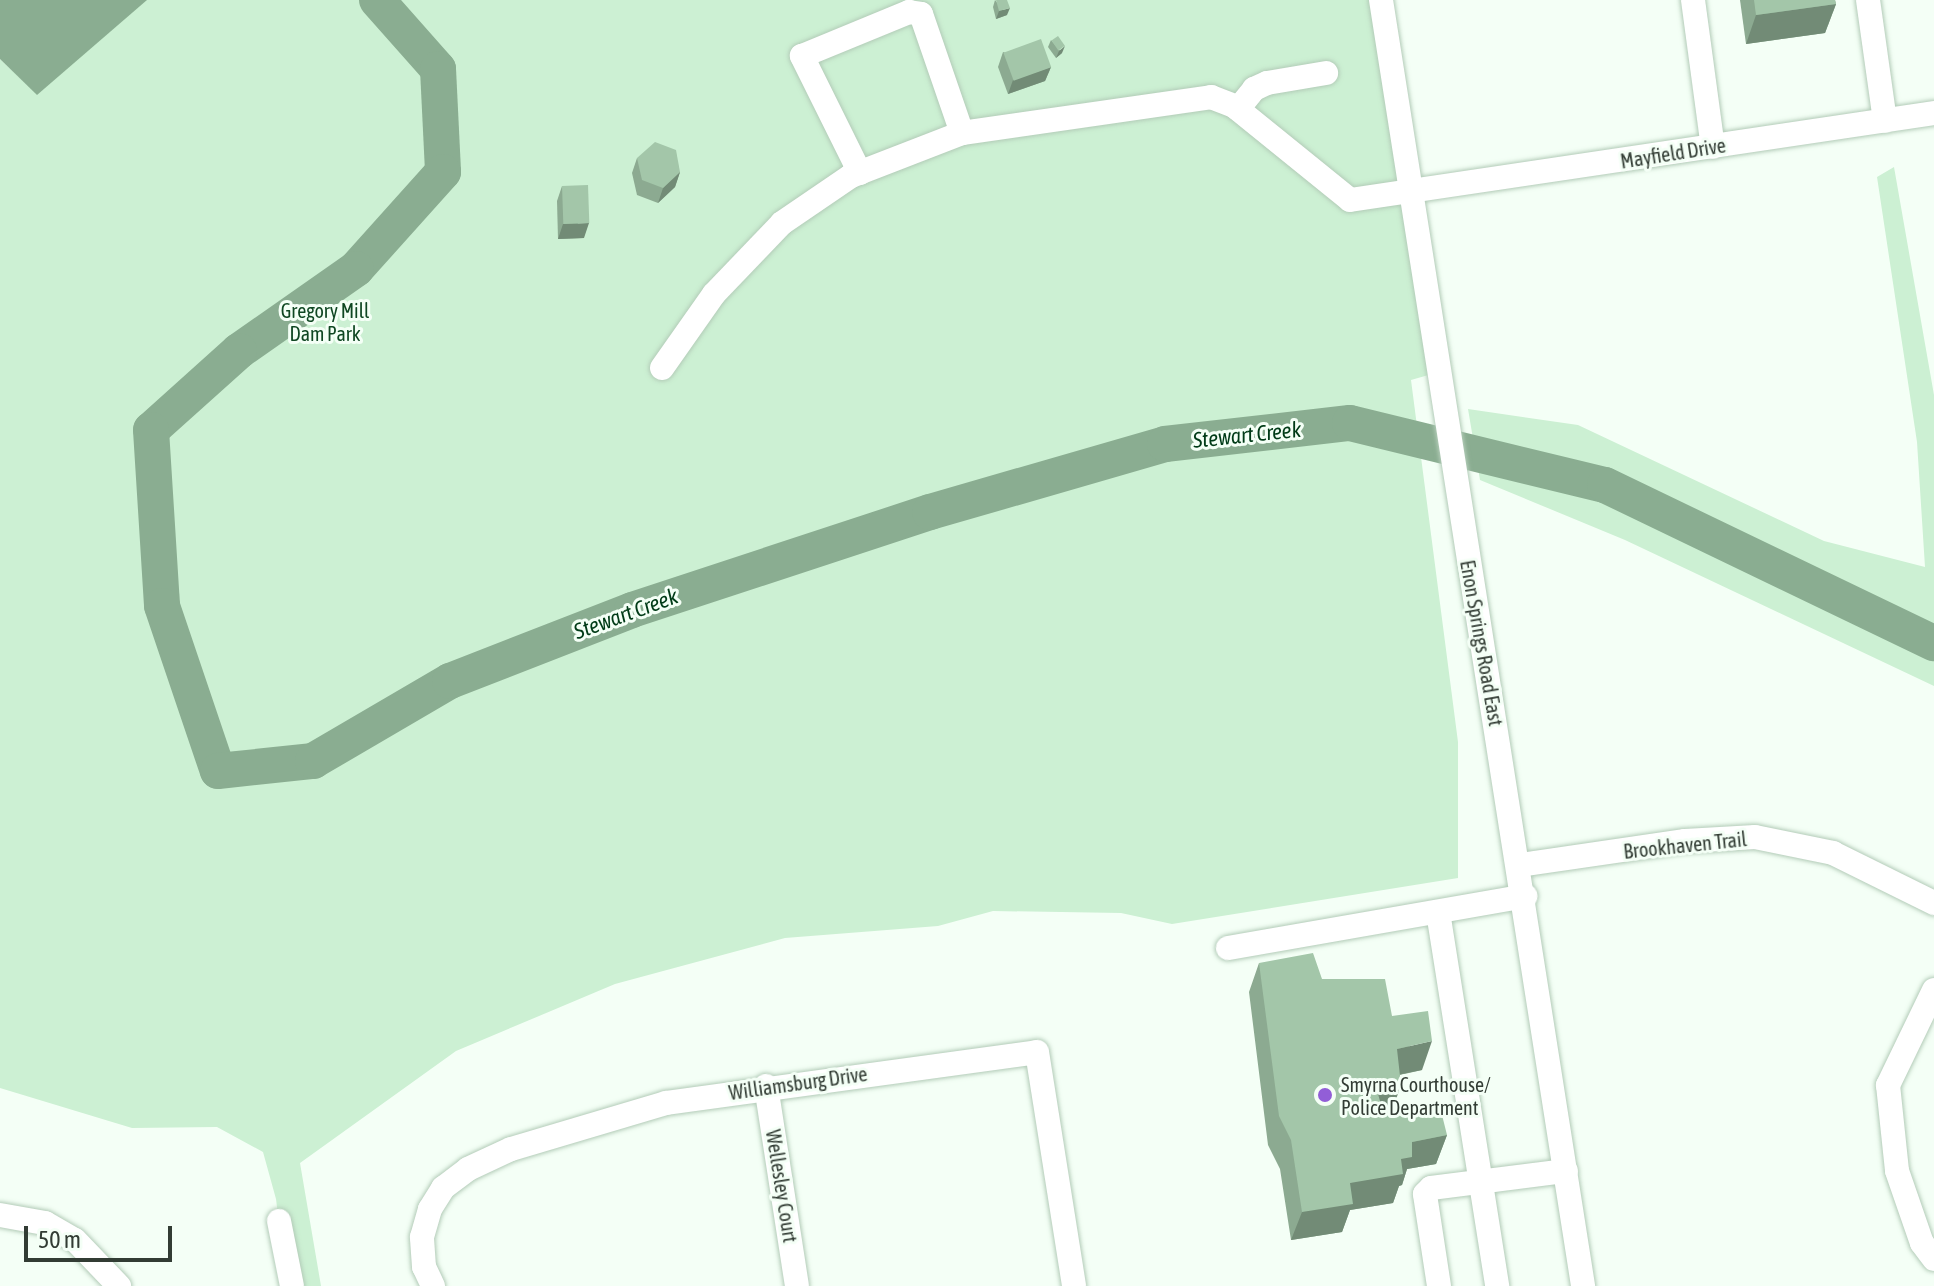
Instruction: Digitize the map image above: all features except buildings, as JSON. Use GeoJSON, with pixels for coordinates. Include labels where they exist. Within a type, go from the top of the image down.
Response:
{"type":"FeatureCollection","features":[{"type":"Feature","properties":{"kind":"street","name":"Enon Springs Road East"},"geometry":{"type":"LineString","coordinates":[[1381,0],[1461,516],[1525,896],[1583,1286]]}},
{"type":"Feature","properties":{"kind":"street"},"geometry":{"type":"LineString","coordinates":[[1693,0],[1713,147]]}},
{"type":"Feature","properties":{"kind":"street"},"geometry":{"type":"LineString","coordinates":[[1868,0],[1885,121]]}},
{"type":"Feature","properties":{"kind":"street"},"geometry":{"type":"LineString","coordinates":[[860,173],[802,56],[909,12],[921,14],[962,133]]}},
{"type":"Feature","properties":{"kind":"street"},"geometry":{"type":"LineString","coordinates":[[662,368],[714,294],[782,223],[860,173],[962,133],[1211,97],[1238,109],[1254,89],[1267,83],[1326,73]]}},
{"type":"Feature","properties":{"kind":"street","name":"Mayfield Drive"},"geometry":{"type":"LineString","coordinates":[[1238,109],[1350,200],[1934,113]]}},
{"type":"Feature","properties":{"kind":"street","name":"Brookhaven Trail"},"geometry":{"type":"LineString","coordinates":[[1520,865],[1685,841],[1755,837],[1833,853],[1934,903]]}},
{"type":"Feature","properties":{"kind":"street"},"geometry":{"type":"LineString","coordinates":[[1228,948],[1525,896]]}},
{"type":"Feature","properties":{"kind":"street"},"geometry":{"type":"LineString","coordinates":[[1438,912],[1497,1286]]}},
{"type":"Feature","properties":{"kind":"street"},"geometry":{"type":"LineString","coordinates":[[1934,990],[1888,1085],[1897,1171],[1922,1243],[1934,1259]]}},
{"type":"Feature","properties":{"kind":"street","name":"Williamsburg Drive"},"geometry":{"type":"LineString","coordinates":[[433,1286],[424,1267],[422,1237],[430,1209],[443,1188],[468,1169],[511,1149],[666,1103],[766,1086],[1037,1052],[1074,1286]]}},
{"type":"Feature","properties":{"kind":"street","name":"Wellesley Court"},"geometry":{"type":"LineString","coordinates":[[766,1086],[797,1286]]}},
{"type":"Feature","properties":{"kind":"street"},"geometry":{"type":"LineString","coordinates":[[1439,1286],[1425,1194],[1480,1181],[1566,1171]]}},
{"type":"Feature","properties":{"kind":"street"},"geometry":{"type":"LineString","coordinates":[[0,1215],[45,1223],[65,1234],[104,1265],[119,1286]]}},
{"type":"Feature","properties":{"kind":"street"},"geometry":{"type":"LineString","coordinates":[[279,1221],[292,1286]]}},
{"type":"Feature","properties":{"kind":"green space","name":"Gregory Mill Dam Park"},"geometry":{"type":"Polygon","coordinates":[[[130,0],[1381,0],[1439,372],[1411,380],[1458,742],[1458,878],[1172,924],[1121,913],[993,911],[938,926],[785,938],[615,984],[456,1051],[300,1163],[321,1286],[287,1286],[276,1199],[263,1152],[217,1127],[132,1128],[0,1088],[0,59],[37,94],[130,0]]]}},
{"type":"Feature","properties":{"kind":"green space"},"geometry":{"type":"Polygon","coordinates":[[[1894,167],[1934,395],[1934,686],[1625,540],[1480,480],[1468,409],[1578,425],[1824,541],[1925,567],[1917,442],[1877,177],[1894,167]]]}},
{"type":"Feature","properties":{"kind":"shaded area"},"geometry":{"type":"Polygon","coordinates":[[[0,0],[147,0],[37,95],[0,59],[0,0]]]}},
{"type":"Feature","properties":{"kind":"waterway","name":"Stewart Creek"},"geometry":{"type":"LineString","coordinates":[[377,0],[438,69],[443,172],[356,269],[239,351],[151,430],[162,606],[218,771],[313,761],[450,681],[632,610],[930,512],[1165,444],[1350,423],[1605,485],[1934,643]]}},
{"type":"Feature","properties":{"kind":"place","name":"Smyrna Courthouse/ Police Department"},"geometry":{"type":"Point","coordinates":[1325,1095]}}]}
